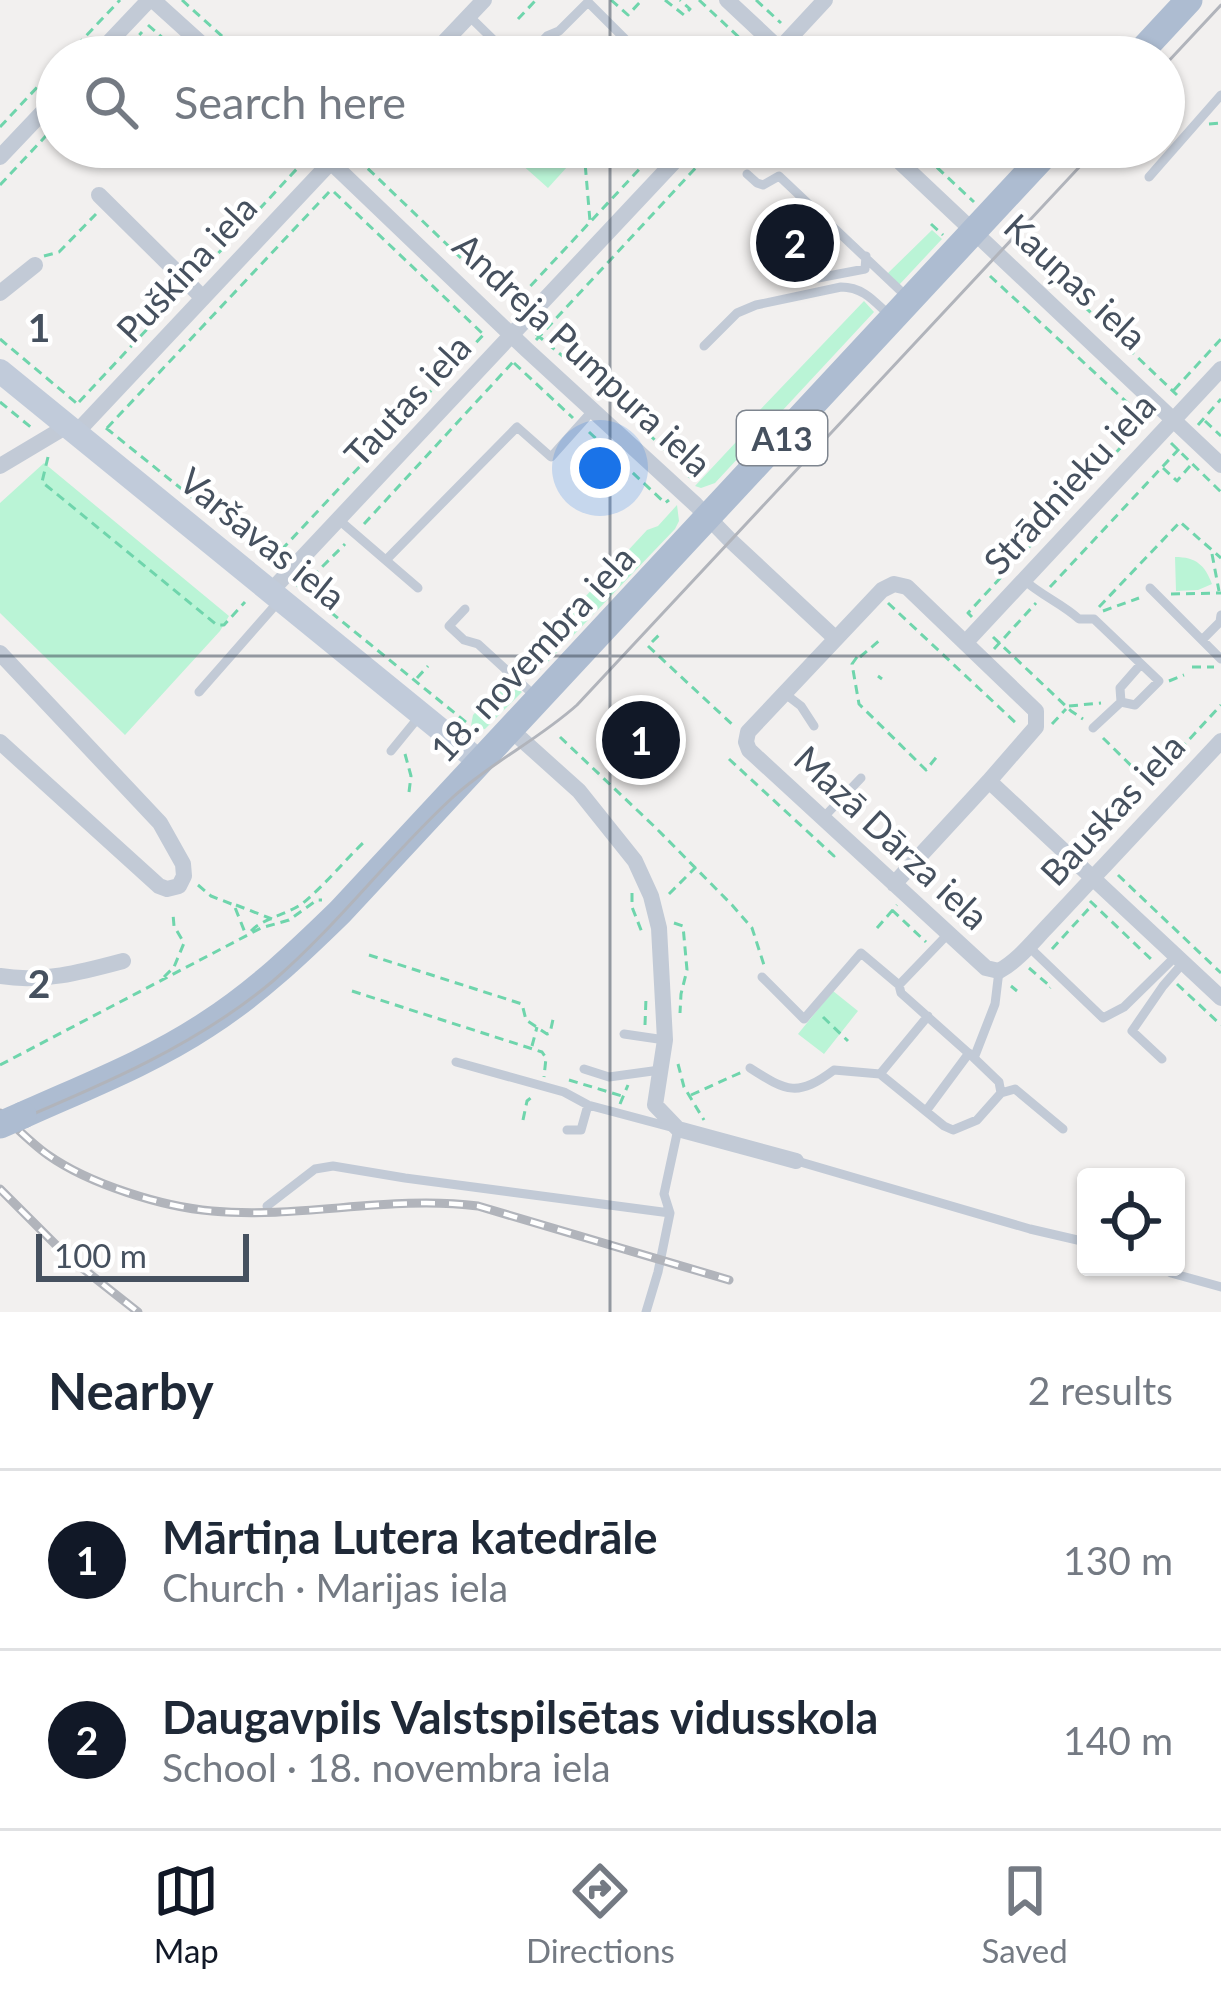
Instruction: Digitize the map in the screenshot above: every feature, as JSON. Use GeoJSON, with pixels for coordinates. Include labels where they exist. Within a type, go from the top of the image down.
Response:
{"type":"FeatureCollection","features":[{"type":"Feature","properties":{"kind":"main road"},"geometry":{"type":"LineString","coordinates":[[1156,36],[1189,0]]}},
{"type":"Feature","properties":{"kind":"main road","name":"18. novembra iela"},"geometry":{"type":"LineString","coordinates":[[12,1120],[204,1027],[292,958],[510,729],[540,685],[708,517],[902,309],[975,217],[1029,168]]}},
{"type":"Feature","properties":{"kind":"street"},"geometry":{"type":"LineString","coordinates":[[116,36],[151,0],[192,36]]}},
{"type":"Feature","properties":{"kind":"street"},"geometry":{"type":"LineString","coordinates":[[450,36],[484,0]]}},
{"type":"Feature","properties":{"kind":"street"},"geometry":{"type":"LineString","coordinates":[[727,0],[762,36]]}},
{"type":"Feature","properties":{"kind":"street"},"geometry":{"type":"LineString","coordinates":[[795,36],[825,0]]}},
{"type":"Feature","properties":{"kind":"street"},"geometry":{"type":"LineString","coordinates":[[0,157],[36,119]]}},
{"type":"Feature","properties":{"kind":"street","name":"Puškina iela"},"geometry":{"type":"LineString","coordinates":[[0,466],[68,427],[203,298],[324,168]]}},
{"type":"Feature","properties":{"kind":"street","name":"Andreja Pumpura iela"},"geometry":{"type":"LineString","coordinates":[[338,168],[835,638]]}},
{"type":"Feature","properties":{"kind":"street","name":"Tautas iela"},"geometry":{"type":"LineString","coordinates":[[284,593],[339,520],[668,168]]}},
{"type":"Feature","properties":{"kind":"street","name":"Kauņas iela"},"geometry":{"type":"LineString","coordinates":[[911,168],[975,217],[1221,465]]}},
{"type":"Feature","properties":{"kind":"street"},"geometry":{"type":"LineString","coordinates":[[101,203],[203,298]]}},
{"type":"Feature","properties":{"kind":"street"},"geometry":{"type":"LineString","coordinates":[[0,293],[35,266]]}},
{"type":"Feature","properties":{"kind":"street","name":"Strādnieku iela"},"geometry":{"type":"LineString","coordinates":[[966,642],[1221,369]]}},
{"type":"Feature","properties":{"kind":"street","name":"Varšavas iela"},"geometry":{"type":"LineString","coordinates":[[0,371],[284,593],[480,762]]}},
{"type":"Feature","properties":{"kind":"street"},"geometry":{"type":"LineString","coordinates":[[746,740],[835,638],[878,593],[894,584],[907,587],[1030,703],[1036,711],[1032,731],[900,889]]}},
{"type":"Feature","properties":{"kind":"street"},"geometry":{"type":"LineString","coordinates":[[0,653],[160,823],[183,864],[179,886],[158,886],[0,742]]}},
{"type":"Feature","properties":{"kind":"street"},"geometry":{"type":"LineString","coordinates":[[510,729],[579,791],[634,861],[651,896],[659,928],[664,1040],[655,1105],[678,1129],[796,1161]]}},
{"type":"Feature","properties":{"kind":"street","name":"Mazā Dārza iela"},"geometry":{"type":"LineString","coordinates":[[746,740],[749,750],[948,934],[986,968],[1005,978]]}},
{"type":"Feature","properties":{"kind":"street","name":"Bauskas iela"},"geometry":{"type":"LineString","coordinates":[[1005,978],[1010,964],[1035,952],[1089,891],[1106,864],[1221,741]]}},
{"type":"Feature","properties":{"kind":"street"},"geometry":{"type":"LineString","coordinates":[[989,781],[1089,891],[1179,959],[1221,998]]}},
{"type":"Feature","properties":{"kind":"street"},"geometry":{"type":"LineString","coordinates":[[0,976],[72,975],[123,961]]}},
{"type":"Feature","properties":{"kind":"lane"},"geometry":{"type":"LineString","coordinates":[[547,36],[559,31],[588,2],[622,36]]}},
{"type":"Feature","properties":{"kind":"lane"},"geometry":{"type":"LineString","coordinates":[[469,16],[488,36]]}},
{"type":"Feature","properties":{"kind":"lane"},"geometry":{"type":"LineString","coordinates":[[1185,136],[1221,95]]}},
{"type":"Feature","properties":{"kind":"lane"},"geometry":{"type":"LineString","coordinates":[[1149,177],[1157,168]]}},
{"type":"Feature","properties":{"kind":"lane"},"geometry":{"type":"LineString","coordinates":[[747,174],[764,185],[778,176],[866,256],[902,309]]}},
{"type":"Feature","properties":{"kind":"lane"},"geometry":{"type":"LineString","coordinates":[[790,252],[818,278],[865,269],[866,256]]}},
{"type":"Feature","properties":{"kind":"lane"},"geometry":{"type":"LineString","coordinates":[[704,346],[737,313],[841,287],[853,287],[902,309]]}},
{"type":"Feature","properties":{"kind":"lane"},"geometry":{"type":"LineString","coordinates":[[386,560],[517,427],[551,457],[593,410]]}},
{"type":"Feature","properties":{"kind":"lane"},"geometry":{"type":"LineString","coordinates":[[339,520],[418,588]]}},
{"type":"Feature","properties":{"kind":"lane"},"geometry":{"type":"LineString","coordinates":[[1024,580],[1079,619],[1094,619],[1160,681],[1135,705],[1121,702]]}},
{"type":"Feature","properties":{"kind":"lane"},"geometry":{"type":"LineString","coordinates":[[1154,591],[1221,663]]}},
{"type":"Feature","properties":{"kind":"lane"},"geometry":{"type":"LineString","coordinates":[[200,692],[284,593]]}},
{"type":"Feature","properties":{"kind":"lane"},"geometry":{"type":"LineString","coordinates":[[465,609],[449,626],[540,685]]}},
{"type":"Feature","properties":{"kind":"lane"},"geometry":{"type":"LineString","coordinates":[[1206,644],[1221,615]]}},
{"type":"Feature","properties":{"kind":"lane"},"geometry":{"type":"LineString","coordinates":[[1121,702],[1120,688],[1141,664]]}},
{"type":"Feature","properties":{"kind":"lane"},"geometry":{"type":"LineString","coordinates":[[784,693],[801,706],[814,726]]}},
{"type":"Feature","properties":{"kind":"lane"},"geometry":{"type":"LineString","coordinates":[[1093,728],[1121,702]]}},
{"type":"Feature","properties":{"kind":"lane"},"geometry":{"type":"LineString","coordinates":[[391,752],[421,714]]}},
{"type":"Feature","properties":{"kind":"lane"},"geometry":{"type":"LineString","coordinates":[[824,818],[860,778]]}},
{"type":"Feature","properties":{"kind":"lane"},"geometry":{"type":"LineString","coordinates":[[899,985],[948,934]]}},
{"type":"Feature","properties":{"kind":"lane"},"geometry":{"type":"LineString","coordinates":[[1035,952],[1103,1018],[1166,974]]}},
{"type":"Feature","properties":{"kind":"lane"},"geometry":{"type":"LineString","coordinates":[[762,977],[804,1019],[861,953],[972,1055],[999,1082],[1001,1093]]}},
{"type":"Feature","properties":{"kind":"lane"},"geometry":{"type":"LineString","coordinates":[[1162,1059],[1132,1031],[1179,959]]}},
{"type":"Feature","properties":{"kind":"lane"},"geometry":{"type":"LineString","coordinates":[[926,1112],[972,1055],[1005,978]]}},
{"type":"Feature","properties":{"kind":"lane"},"geometry":{"type":"LineString","coordinates":[[880,1074],[928,1016]]}},
{"type":"Feature","properties":{"kind":"lane"},"geometry":{"type":"LineString","coordinates":[[624,1034],[664,1040]]}},
{"type":"Feature","properties":{"kind":"lane"},"geometry":{"type":"LineString","coordinates":[[456,1062],[542,1082],[588,1105],[678,1129],[664,1194],[670,1214],[646,1312]]}},
{"type":"Feature","properties":{"kind":"lane"},"geometry":{"type":"LineString","coordinates":[[751,1068],[779,1087],[811,1087],[835,1070],[880,1074],[953,1130],[977,1120],[1001,1093],[1015,1089],[1063,1129]]}},
{"type":"Feature","properties":{"kind":"lane"},"geometry":{"type":"LineString","coordinates":[[584,1069],[609,1076],[660,1070]]}},
{"type":"Feature","properties":{"kind":"lane"},"geometry":{"type":"LineString","coordinates":[[566,1130],[581,1130],[588,1105]]}},
{"type":"Feature","properties":{"kind":"lane"},"geometry":{"type":"LineString","coordinates":[[796,1161],[1077,1240]]}},
{"type":"Feature","properties":{"kind":"lane"},"geometry":{"type":"LineString","coordinates":[[267,1206],[315,1169],[333,1166],[670,1214]]}},
{"type":"Feature","properties":{"kind":"lane"},"geometry":{"type":"LineString","coordinates":[[1182,1276],[1221,1287]]}},
{"type":"Feature","properties":{"kind":"path"},"geometry":{"type":"LineString","coordinates":[[86,36],[120,0]]}},
{"type":"Feature","properties":{"kind":"path"},"geometry":{"type":"LineString","coordinates":[[182,0],[221,36]]}},
{"type":"Feature","properties":{"kind":"path"},"geometry":{"type":"LineString","coordinates":[[518,19],[536,0]]}},
{"type":"Feature","properties":{"kind":"path"},"geometry":{"type":"LineString","coordinates":[[611,0],[628,15],[642,0]]}},
{"type":"Feature","properties":{"kind":"path"},"geometry":{"type":"LineString","coordinates":[[665,0],[684,15],[689,9],[680,0]]}},
{"type":"Feature","properties":{"kind":"path"},"geometry":{"type":"LineString","coordinates":[[699,0],[738,36]]}},
{"type":"Feature","properties":{"kind":"path"},"geometry":{"type":"LineString","coordinates":[[756,0],[782,23]]}},
{"type":"Feature","properties":{"kind":"path"},"geometry":{"type":"LineString","coordinates":[[138,36],[148,25],[160,36]]}},
{"type":"Feature","properties":{"kind":"path"},"geometry":{"type":"LineString","coordinates":[[0,127],[36,88]]}},
{"type":"Feature","properties":{"kind":"path"},"geometry":{"type":"LineString","coordinates":[[0,185],[36,146]]}},
{"type":"Feature","properties":{"kind":"path"},"geometry":{"type":"LineString","coordinates":[[351,172],[354,168]]}},
{"type":"Feature","properties":{"kind":"path"},"geometry":{"type":"LineString","coordinates":[[367,168],[511,307],[641,168]]}},
{"type":"Feature","properties":{"kind":"path"},"geometry":{"type":"LineString","coordinates":[[585,168],[590,223]]}},
{"type":"Feature","properties":{"kind":"path"},"geometry":{"type":"LineString","coordinates":[[692,476],[538,335],[695,168]]}},
{"type":"Feature","properties":{"kind":"path"},"geometry":{"type":"LineString","coordinates":[[933,168],[975,217]]}},
{"type":"Feature","properties":{"kind":"path"},"geometry":{"type":"LineString","coordinates":[[484,334],[272,561],[107,428],[331,190],[484,334],[489,340]]}},
{"type":"Feature","properties":{"kind":"path"},"geometry":{"type":"LineString","coordinates":[[35,266],[43,256],[59,252],[99,211],[101,203]]}},
{"type":"Feature","properties":{"kind":"path"},"geometry":{"type":"LineString","coordinates":[[931,224],[944,236]]}},
{"type":"Feature","properties":{"kind":"path"},"geometry":{"type":"LineString","coordinates":[[1019,244],[1176,394],[1221,339]]}},
{"type":"Feature","properties":{"kind":"path"},"geometry":{"type":"LineString","coordinates":[[983,272],[1152,425]]}},
{"type":"Feature","properties":{"kind":"path"},"geometry":{"type":"LineString","coordinates":[[0,340],[68,427],[42,482],[217,625],[224,625],[245,602]]}},
{"type":"Feature","properties":{"kind":"path"},"geometry":{"type":"LineString","coordinates":[[284,593],[355,533],[513,362]]}},
{"type":"Feature","properties":{"kind":"path"},"geometry":{"type":"LineString","coordinates":[[1196,428],[1221,399]]}},
{"type":"Feature","properties":{"kind":"path"},"geometry":{"type":"LineString","coordinates":[[0,402],[39,434]]}},
{"type":"Feature","properties":{"kind":"path"},"geometry":{"type":"LineString","coordinates":[[1196,415],[1221,436]]}},
{"type":"Feature","properties":{"kind":"path"},"geometry":{"type":"LineString","coordinates":[[968,613],[1146,420]]}},
{"type":"Feature","properties":{"kind":"path"},"geometry":{"type":"LineString","coordinates":[[1171,443],[1221,492]]}},
{"type":"Feature","properties":{"kind":"path"},"geometry":{"type":"LineString","coordinates":[[983,658],[1184,443]]}},
{"type":"Feature","properties":{"kind":"path"},"geometry":{"type":"LineString","coordinates":[[1162,467],[1177,481],[1192,464]]}},
{"type":"Feature","properties":{"kind":"path"},"geometry":{"type":"LineString","coordinates":[[1211,549],[1220,593],[1154,591],[1091,615],[1180,522],[1211,549],[1221,558]]}},
{"type":"Feature","properties":{"kind":"path"},"geometry":{"type":"LineString","coordinates":[[878,593],[1032,731],[1051,725],[1067,707],[1121,702]]}},
{"type":"Feature","properties":{"kind":"path"},"geometry":{"type":"LineString","coordinates":[[310,595],[467,722]]}},
{"type":"Feature","properties":{"kind":"path"},"geometry":{"type":"LineString","coordinates":[[662,632],[650,644],[746,740]]}},
{"type":"Feature","properties":{"kind":"path"},"geometry":{"type":"LineString","coordinates":[[987,632],[1149,783],[1221,705]]}},
{"type":"Feature","properties":{"kind":"path"},"geometry":{"type":"LineString","coordinates":[[880,640],[852,664],[859,704],[926,770],[938,754]]}},
{"type":"Feature","properties":{"kind":"path"},"geometry":{"type":"LineString","coordinates":[[1206,644],[1191,668],[1221,663]]}},
{"type":"Feature","properties":{"kind":"path"},"geometry":{"type":"LineString","coordinates":[[525,655],[540,685]]}},
{"type":"Feature","properties":{"kind":"path"},"geometry":{"type":"LineString","coordinates":[[415,680],[428,666]]}},
{"type":"Feature","properties":{"kind":"path"},"geometry":{"type":"LineString","coordinates":[[1160,681],[1184,675]]}},
{"type":"Feature","properties":{"kind":"path"},"geometry":{"type":"LineString","coordinates":[[560,737],[696,866],[752,928],[766,971],[762,977]]}},
{"type":"Feature","properties":{"kind":"path"},"geometry":{"type":"LineString","coordinates":[[399,741],[410,764],[409,792]]}},
{"type":"Feature","properties":{"kind":"path"},"geometry":{"type":"LineString","coordinates":[[729,759],[834,856],[838,851]]}},
{"type":"Feature","properties":{"kind":"path"},"geometry":{"type":"LineString","coordinates":[[246,937],[257,924],[303,903],[366,840]]}},
{"type":"Feature","properties":{"kind":"path"},"geometry":{"type":"LineString","coordinates":[[183,864],[211,896],[272,919]]}},
{"type":"Feature","properties":{"kind":"path"},"geometry":{"type":"LineString","coordinates":[[1106,864],[1221,974]]}},
{"type":"Feature","properties":{"kind":"path"},"geometry":{"type":"LineString","coordinates":[[667,895],[696,866]]}},
{"type":"Feature","properties":{"kind":"path"},"geometry":{"type":"LineString","coordinates":[[632,889],[632,907],[643,936]]}},
{"type":"Feature","properties":{"kind":"path"},"geometry":{"type":"LineString","coordinates":[[878,928],[900,889]]}},
{"type":"Feature","properties":{"kind":"path"},"geometry":{"type":"LineString","coordinates":[[0,1065],[261,928],[289,920],[323,900],[314,891]]}},
{"type":"Feature","properties":{"kind":"path"},"geometry":{"type":"LineString","coordinates":[[995,1004],[1005,978],[1028,967],[1035,952],[1089,891],[1221,1025]]}},
{"type":"Feature","properties":{"kind":"path"},"geometry":{"type":"LineString","coordinates":[[234,905],[246,937]]}},
{"type":"Feature","properties":{"kind":"path"},"geometry":{"type":"LineString","coordinates":[[892,910],[934,949]]}},
{"type":"Feature","properties":{"kind":"path"},"geometry":{"type":"LineString","coordinates":[[158,983],[174,967],[184,943],[173,914]]}},
{"type":"Feature","properties":{"kind":"path"},"geometry":{"type":"LineString","coordinates":[[676,925],[683,926],[688,971],[680,1021]]}},
{"type":"Feature","properties":{"kind":"path"},"geometry":{"type":"LineString","coordinates":[[369,955],[522,1004],[526,1020],[547,1034],[554,1015]]}},
{"type":"Feature","properties":{"kind":"path"},"geometry":{"type":"LineString","coordinates":[[1028,967],[1050,988]]}},
{"type":"Feature","properties":{"kind":"path"},"geometry":{"type":"LineString","coordinates":[[1005,978],[1017,991]]}},
{"type":"Feature","properties":{"kind":"path"},"geometry":{"type":"LineString","coordinates":[[352,991],[542,1052],[546,1058],[542,1082],[527,1100],[523,1120]]}},
{"type":"Feature","properties":{"kind":"path"},"geometry":{"type":"LineString","coordinates":[[644,1037],[646,998]]}},
{"type":"Feature","properties":{"kind":"path"},"geometry":{"type":"LineString","coordinates":[[813,1007],[848,1041]]}},
{"type":"Feature","properties":{"kind":"path"},"geometry":{"type":"LineString","coordinates":[[532,1048],[537,1027]]}},
{"type":"Feature","properties":{"kind":"path"},"geometry":{"type":"LineString","coordinates":[[678,1063],[711,1138]]}},
{"type":"Feature","properties":{"kind":"path"},"geometry":{"type":"LineString","coordinates":[[618,1113],[634,1074]]}},
{"type":"Feature","properties":{"kind":"path"},"geometry":{"type":"LineString","coordinates":[[689,1096],[726,1078]]}},
{"type":"Feature","properties":{"kind":"path"},"geometry":{"type":"LineString","coordinates":[[542,1082],[573,1080],[622,1096]]}},
{"type":"Feature","properties":{"kind":"green space"},"geometry":{"type":"Polygon","coordinates":[[[526,168],[566,168],[548,188],[526,168]]]}},
{"type":"Feature","properties":{"kind":"green space"},"geometry":{"type":"Polygon","coordinates":[[[932,230],[942,239],[899,285],[887,274],[932,230]]]}},
{"type":"Feature","properties":{"kind":"green space"},"geometry":{"type":"Polygon","coordinates":[[[864,301],[874,312],[715,483],[695,486],[751,426],[758,412],[864,301]]]}},
{"type":"Feature","properties":{"kind":"green space"},"geometry":{"type":"Polygon","coordinates":[[[44,463],[229,616],[125,735],[0,613],[0,503],[44,463]]]}},
{"type":"Feature","properties":{"kind":"green space"},"geometry":{"type":"Polygon","coordinates":[[[677,505],[675,529],[543,667],[532,657],[534,652],[647,530],[658,526],[677,505]]]}},
{"type":"Feature","properties":{"kind":"green space"},"geometry":{"type":"Polygon","coordinates":[[[1175,557],[1199,563],[1212,584],[1176,591],[1175,557]]]}},
{"type":"Feature","properties":{"kind":"green space"},"geometry":{"type":"Polygon","coordinates":[[[507,679],[522,692],[485,729],[470,731],[473,715],[507,679]]]}},
{"type":"Feature","properties":{"kind":"green space"},"geometry":{"type":"Polygon","coordinates":[[[833,991],[858,1011],[824,1054],[798,1034],[833,991]]]}},
{"type":"Feature","properties":{"kind":"tram line"},"geometry":{"type":"LineString","coordinates":[[1185,44],[1221,5]]}},
{"type":"Feature","properties":{"kind":"tram line"},"geometry":{"type":"LineString","coordinates":[[0,1128],[177,1046],[273,981],[452,798],[577,705],[1078,168]]}},
{"type":"Feature","properties":{"kind":"railway"},"geometry":{"type":"LineString","coordinates":[[0,1113],[65,1166],[171,1205],[245,1213],[411,1203],[478,1206],[729,1280]]}},
{"type":"Feature","properties":{"kind":"railway"},"geometry":{"type":"LineString","coordinates":[[0,1189],[67,1256],[138,1312]]}},
{"type":"Feature","properties":{"kind":"place","name":"Daugavpils Valstspilsētas vidusskola"},"geometry":{"type":"Point","coordinates":[795,243]}},
{"type":"Feature","properties":{"kind":"place","name":"Mārtiņa Lutera katedrāle"},"geometry":{"type":"Point","coordinates":[641,740]}}]}
